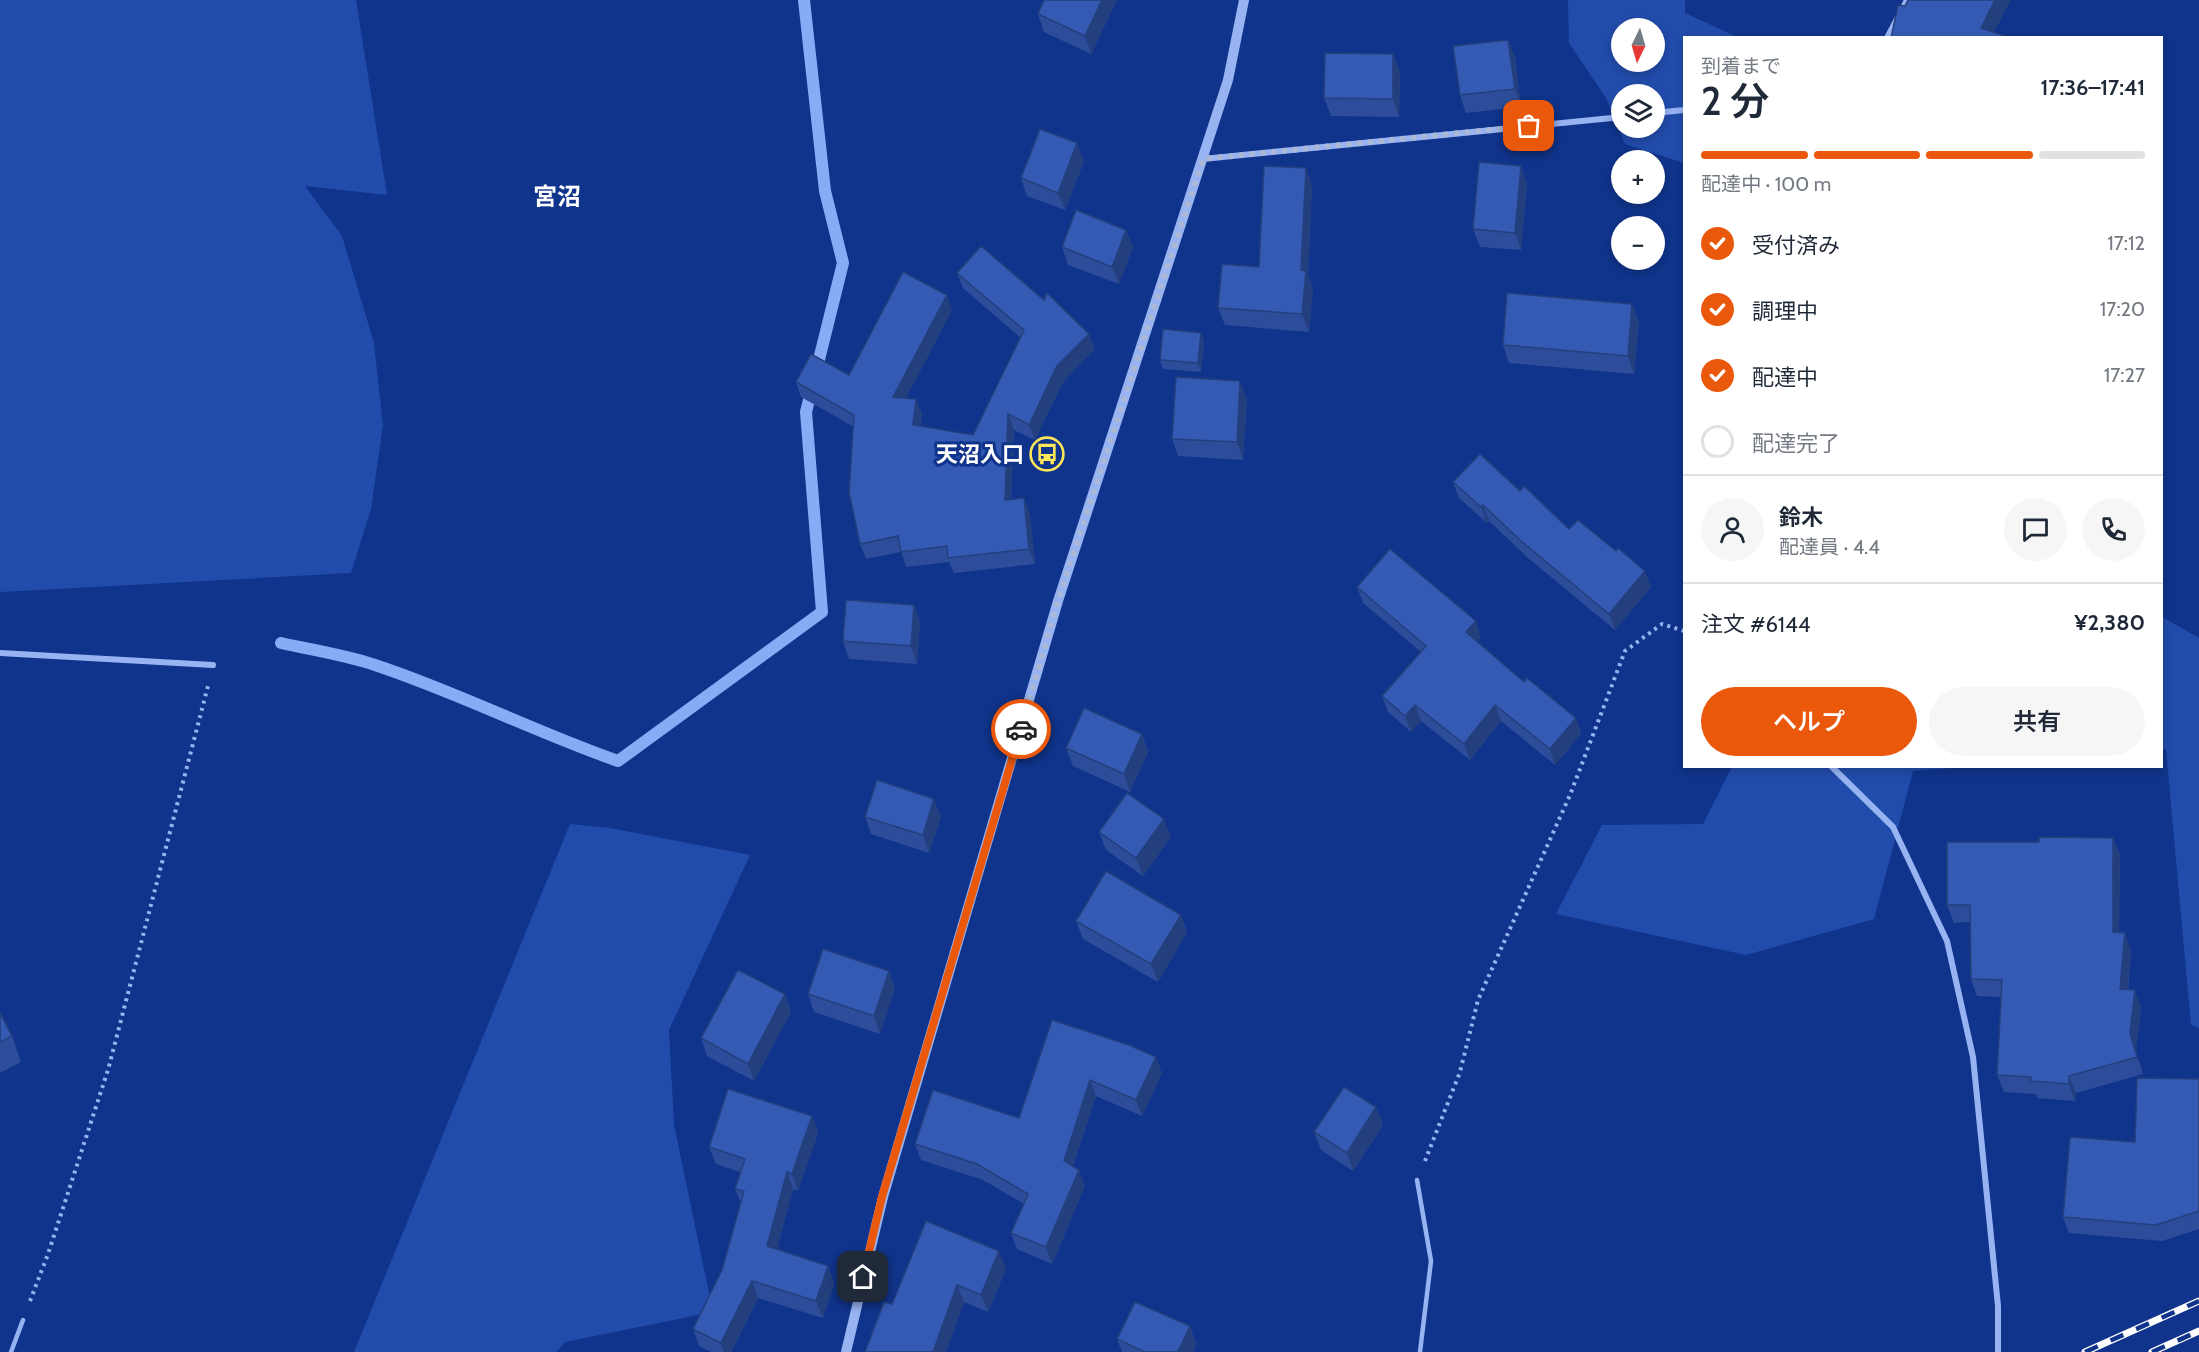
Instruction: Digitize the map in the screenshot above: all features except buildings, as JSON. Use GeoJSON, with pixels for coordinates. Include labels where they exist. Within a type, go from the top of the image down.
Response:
{"type":"FeatureCollection","features":[{"type":"Feature","properties":{"kind":"street"},"geometry":{"type":"LineString","coordinates":[[846,1352],[882,1197],[1052,624],[1228,80],[1244,0]]}},
{"type":"Feature","properties":{"kind":"street"},"geometry":{"type":"LineString","coordinates":[[1888,36],[1907,0]]}},
{"type":"Feature","properties":{"kind":"street"},"geometry":{"type":"LineString","coordinates":[[1665,112],[1683,110]]}},
{"type":"Feature","properties":{"kind":"street"},"geometry":{"type":"LineString","coordinates":[[1203,159],[1611,118]]}},
{"type":"Feature","properties":{"kind":"street"},"geometry":{"type":"LineString","coordinates":[[0,653],[213,665]]}},
{"type":"Feature","properties":{"kind":"street"},"geometry":{"type":"LineString","coordinates":[[1833,768],[1893,827],[1947,941],[1973,1057],[1998,1306],[1998,1352]]}},
{"type":"Feature","properties":{"kind":"lane"},"geometry":{"type":"LineString","coordinates":[[1417,1180],[1431,1261],[1420,1352]]}},
{"type":"Feature","properties":{"kind":"lane"},"geometry":{"type":"LineString","coordinates":[[11,1352],[22,1320]]}},
{"type":"Feature","properties":{"kind":"path"},"geometry":{"type":"LineString","coordinates":[[1417,1180],[1460,1072],[1478,1000],[1570,795],[1625,651],[1662,624],[1683,631]]}},
{"type":"Feature","properties":{"kind":"path"},"geometry":{"type":"LineString","coordinates":[[22,1320],[48,1254],[108,1070],[213,665]]}},
{"type":"Feature","properties":{"kind":"shaded area"},"geometry":{"type":"Polygon","coordinates":[[[0,0],[356,0],[387,195],[305,186],[342,236],[374,343],[383,425],[371,509],[351,573],[0,592],[0,0]]]}},
{"type":"Feature","properties":{"kind":"shaded area"},"geometry":{"type":"Polygon","coordinates":[[[1568,0],[1685,0],[1685,13],[1735,36],[1683,36],[1683,163],[1665,157],[1665,150],[1644,150],[1625,144],[1623,138],[1665,138],[1665,84],[1611,84],[1611,110],[1606,98],[1569,43],[1568,0]]]}},
{"type":"Feature","properties":{"kind":"shaded area"},"geometry":{"type":"Polygon","coordinates":[[[2163,618],[2199,638],[2199,1028],[2191,1025],[2166,749],[2163,749],[2163,618]]]}},
{"type":"Feature","properties":{"kind":"shaded area"},"geometry":{"type":"Polygon","coordinates":[[[1731,768],[1953,768],[1913,771],[1874,919],[1746,955],[1556,914],[1602,825],[1703,824],[1731,768]]]}},
{"type":"Feature","properties":{"kind":"shaded area"},"geometry":{"type":"Polygon","coordinates":[[[570,824],[610,828],[750,855],[669,1030],[674,1125],[713,1312],[565,1342],[556,1352],[354,1352],[570,824]]]}},
{"type":"Feature","properties":{"kind":"waterway"},"geometry":{"type":"LineString","coordinates":[[281,643],[375,665],[618,761],[822,612],[806,412],[843,263],[825,191],[804,0]]}},
{"type":"Feature","properties":{"kind":"railway"},"geometry":{"type":"LineString","coordinates":[[2085,1352],[2199,1301]]}},
{"type":"Feature","properties":{"kind":"railway"},"geometry":{"type":"LineString","coordinates":[[2152,1352],[2199,1331]]}},
{"type":"Feature","properties":{"kind":"way so far"},"geometry":{"type":"LineString","coordinates":[[1021,729],[1058,601],[1203,159],[1529,126]]}},
{"type":"Feature","properties":{"kind":"place","name":"天沼入口"},"geometry":{"type":"Point","coordinates":[1047,454]}},
{"type":"Feature","properties":{"kind":"district","name":"宮沼"},"geometry":{"type":"Point","coordinates":[557,196]}},
{"type":"Feature","properties":{"kind":"route"},"geometry":{"type":"LineString","coordinates":[[863,1277],[882,1197],[1021,729]]}}]}
